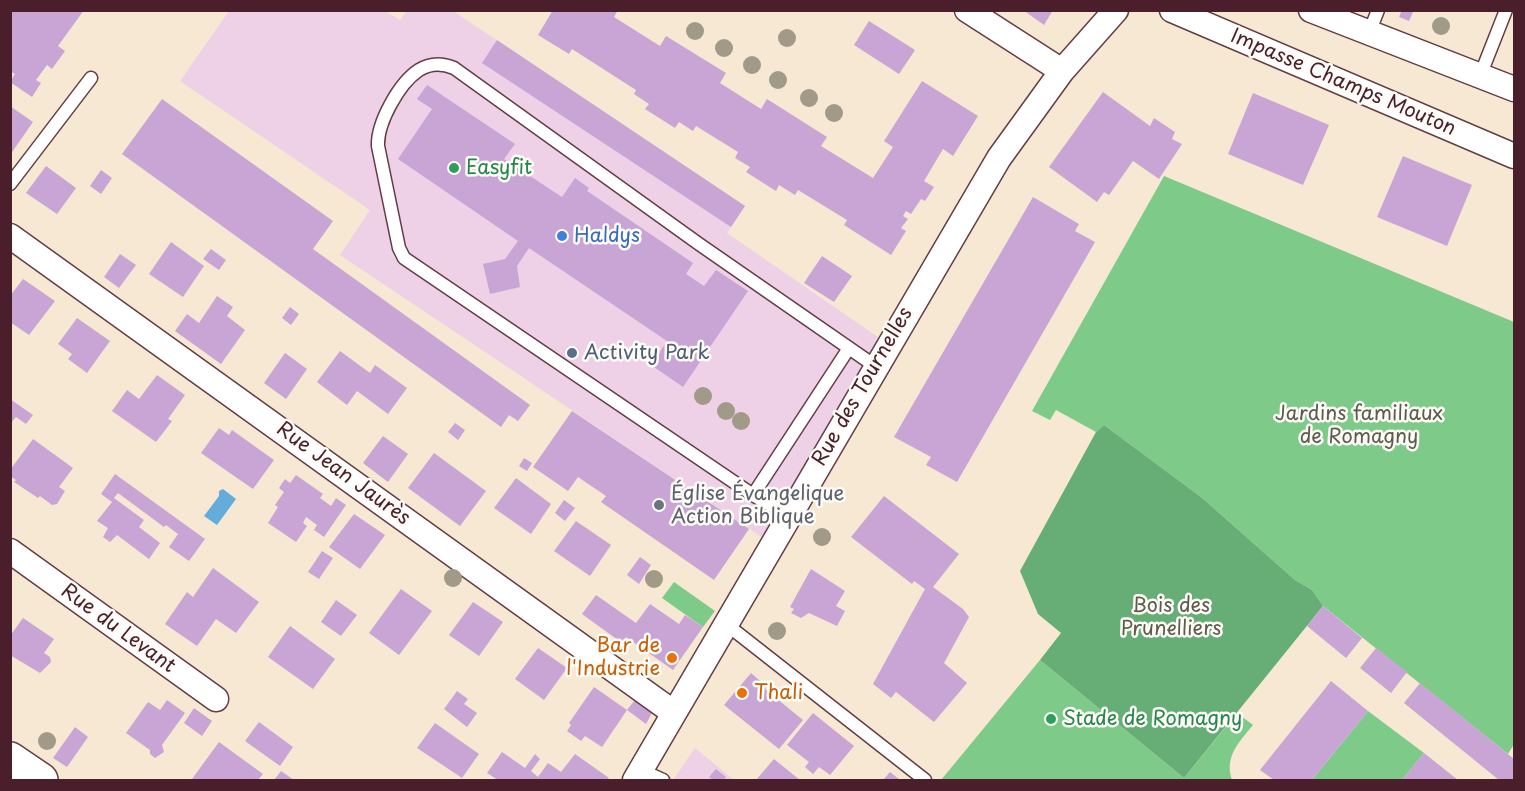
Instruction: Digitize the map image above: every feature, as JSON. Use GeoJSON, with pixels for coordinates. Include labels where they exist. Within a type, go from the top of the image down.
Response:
{"type":"FeatureCollection","features":[{"type":"Feature","properties":{"kind":"street"},"geometry":{"type":"LineString","coordinates":[[968,10],[1062,71]]}},
{"type":"Feature","properties":{"kind":"street","name":"Rue des Tournelles"},"geometry":{"type":"LineString","coordinates":[[638,775],[875,366],[999,158],[1062,71],[1116,10]]}},
{"type":"Feature","properties":{"kind":"street","name":"Impasse Champs Mouton"},"geometry":{"type":"LineString","coordinates":[[1172,10],[1515,156]]}},
{"type":"Feature","properties":{"kind":"street"},"geometry":{"type":"LineString","coordinates":[[1311,10],[1515,89]]}},
{"type":"Feature","properties":{"kind":"street","name":"Rue Jean Jaurès"},"geometry":{"type":"LineString","coordinates":[[10,236],[675,712]]}},
{"type":"Feature","properties":{"kind":"street","name":"Rue du Levant"},"geometry":{"type":"LineString","coordinates":[[13,560],[216,699]]}},
{"type":"Feature","properties":{"kind":"street"},"geometry":{"type":"LineString","coordinates":[[10,759],[41,780]]}},
{"type":"Feature","properties":{"kind":"lane"},"geometry":{"type":"LineString","coordinates":[[1369,33],[1378,10]]}},
{"type":"Feature","properties":{"kind":"lane"},"geometry":{"type":"LineString","coordinates":[[1480,76],[1506,10]]}},
{"type":"Feature","properties":{"kind":"lane"},"geometry":{"type":"LineString","coordinates":[[789,516],[753,495],[404,258],[399,248],[378,146],[378,131],[382,119],[408,81],[420,69],[440,64],[454,68],[699,244],[875,366]]}},
{"type":"Feature","properties":{"kind":"lane"},"geometry":{"type":"LineString","coordinates":[[10,184],[91,78]]}},
{"type":"Feature","properties":{"kind":"lane"},"geometry":{"type":"LineString","coordinates":[[753,495],[849,348]]}},
{"type":"Feature","properties":{"kind":"lane"},"geometry":{"type":"LineString","coordinates":[[726,624],[924,780]]}},
{"type":"Feature","properties":{"kind":"lane"},"geometry":{"type":"LineString","coordinates":[[638,775],[663,780]]}},
{"type":"Feature","properties":{"kind":"shaded area"},"geometry":{"type":"Polygon","coordinates":[[[229,11],[385,11],[400,20],[407,11],[453,11],[745,206],[727,233],[888,344],[772,544],[340,255],[370,210],[180,81],[229,11]]]}},
{"type":"Feature","properties":{"kind":"shaded area"},"geometry":{"type":"Polygon","coordinates":[[[695,748],[734,780],[673,780],[695,748]]]}},
{"type":"Feature","properties":{"kind":"green space","name":"Jardins familiaux de Romagny"},"geometry":{"type":"Polygon","coordinates":[[[1164,176],[1514,322],[1514,744],[1508,754],[1323,606],[1312,590],[1295,580],[1201,497],[1104,425],[1096,432],[1056,410],[1050,420],[1032,411],[1164,176]]]}},
{"type":"Feature","properties":{"kind":"green space","name":"Bois des Prunelliers"},"geometry":{"type":"Polygon","coordinates":[[[1104,425],[1201,497],[1295,580],[1312,590],[1323,606],[1184,778],[1040,660],[1061,633],[1038,614],[1020,571],[1096,432],[1104,425]]]}},
{"type":"Feature","properties":{"kind":"green space"},"geometry":{"type":"Polygon","coordinates":[[[674,582],[715,611],[703,627],[662,598],[674,582]]]}},
{"type":"Feature","properties":{"kind":"green space","name":"Stade de Romagny"},"geometry":{"type":"Polygon","coordinates":[[[1040,660],[1184,778],[1237,713],[1253,725],[1231,757],[1232,780],[941,780],[1040,660]]]}},
{"type":"Feature","properties":{"kind":"green space"},"geometry":{"type":"Polygon","coordinates":[[[1368,711],[1424,753],[1402,780],[1312,780],[1368,711]]]}},
{"type":"Feature","properties":{"kind":"water"},"geometry":{"type":"Polygon","coordinates":[[[223,489],[236,499],[217,525],[204,516],[219,496],[219,491],[223,489]]]}},
{"type":"Feature","properties":{"kind":"building"},"geometry":{"type":"Polygon","coordinates":[[[10,10],[84,10],[58,46],[65,51],[52,69],[47,65],[36,80],[41,83],[32,97],[10,82],[15,74],[10,71],[10,10]]]}},
{"type":"Feature","properties":{"kind":"building"},"geometry":{"type":"Polygon","coordinates":[[[553,10],[618,10],[614,17],[660,46],[666,36],[726,73],[720,83],[761,109],[767,99],[827,137],[821,146],[873,178],[893,147],[884,141],[922,81],[978,116],[953,156],[943,149],[924,181],[934,187],[925,201],[921,199],[911,214],[906,211],[903,216],[908,219],[901,228],[906,231],[891,255],[844,225],[847,220],[798,190],[795,195],[779,185],[776,191],[746,172],[750,167],[735,158],[738,152],[696,126],[693,131],[679,122],[675,128],[645,109],[649,104],[634,94],[636,90],[572,49],[569,54],[538,35],[553,10]]]}},
{"type":"Feature","properties":{"kind":"building"},"geometry":{"type":"Polygon","coordinates":[[[1023,10],[1053,10],[1044,25],[1023,10]]]}},
{"type":"Feature","properties":{"kind":"building"},"geometry":{"type":"Polygon","coordinates":[[[1402,10],[1413,12],[1409,21],[1399,17],[1402,10]]]}},
{"type":"Feature","properties":{"kind":"building"},"geometry":{"type":"Polygon","coordinates":[[[869,21],[915,50],[899,74],[854,45],[869,21]]]}},
{"type":"Feature","properties":{"kind":"building"},"geometry":{"type":"Polygon","coordinates":[[[497,40],[745,206],[731,227],[482,63],[497,40]]]}},
{"type":"Feature","properties":{"kind":"building"},"geometry":{"type":"Polygon","coordinates":[[[427,85],[515,144],[504,159],[562,197],[575,178],[589,188],[587,191],[693,263],[686,274],[704,286],[716,270],[748,291],[683,387],[651,365],[667,341],[529,248],[517,266],[520,287],[490,294],[483,264],[505,259],[518,241],[398,159],[432,109],[417,99],[427,85]]]}},
{"type":"Feature","properties":{"kind":"building"},"geometry":{"type":"Polygon","coordinates":[[[1103,92],[1150,126],[1154,118],[1175,132],[1172,139],[1182,144],[1159,179],[1133,161],[1109,195],[1104,192],[1097,202],[1049,167],[1103,92]]]}},
{"type":"Feature","properties":{"kind":"building"},"geometry":{"type":"Polygon","coordinates":[[[1253,93],[1329,125],[1303,185],[1228,154],[1253,93]]]}},
{"type":"Feature","properties":{"kind":"building"},"geometry":{"type":"Polygon","coordinates":[[[162,99],[333,221],[313,249],[530,405],[518,421],[509,415],[501,427],[122,154],[162,99]]]}},
{"type":"Feature","properties":{"kind":"building"},"geometry":{"type":"Polygon","coordinates":[[[10,106],[33,122],[10,155],[10,106]]]}},
{"type":"Feature","properties":{"kind":"building"},"geometry":{"type":"Polygon","coordinates":[[[1403,156],[1472,185],[1447,246],[1377,217],[1403,156]]]}},
{"type":"Feature","properties":{"kind":"building"},"geometry":{"type":"Polygon","coordinates":[[[46,166],[76,188],[57,214],[26,193],[46,166]]]}},
{"type":"Feature","properties":{"kind":"building"},"geometry":{"type":"Polygon","coordinates":[[[101,170],[112,178],[101,194],[90,186],[101,170]]]}},
{"type":"Feature","properties":{"kind":"building"},"geometry":{"type":"Polygon","coordinates":[[[1033,197],[1079,224],[1075,231],[1095,242],[957,482],[926,465],[931,457],[894,437],[1033,197]]]}},
{"type":"Feature","properties":{"kind":"building"},"geometry":{"type":"Polygon","coordinates":[[[171,242],[204,266],[183,297],[149,274],[171,242]]]}},
{"type":"Feature","properties":{"kind":"building"},"geometry":{"type":"Polygon","coordinates":[[[211,249],[226,260],[219,270],[203,259],[211,249]]]}},
{"type":"Feature","properties":{"kind":"building"},"geometry":{"type":"Polygon","coordinates":[[[120,254],[136,265],[119,288],[104,277],[120,254]]]}},
{"type":"Feature","properties":{"kind":"building"},"geometry":{"type":"Polygon","coordinates":[[[822,256],[852,276],[834,302],[804,283],[822,256]]]}},
{"type":"Feature","properties":{"kind":"building"},"geometry":{"type":"Polygon","coordinates":[[[23,279],[55,301],[29,335],[10,322],[10,296],[23,279]]]}},
{"type":"Feature","properties":{"kind":"building"},"geometry":{"type":"Polygon","coordinates":[[[217,296],[233,307],[227,316],[245,330],[221,364],[175,331],[187,314],[199,323],[217,296]]]}},
{"type":"Feature","properties":{"kind":"building"},"geometry":{"type":"Polygon","coordinates":[[[290,307],[299,314],[291,325],[282,318],[290,307]]]}},
{"type":"Feature","properties":{"kind":"building"},"geometry":{"type":"Polygon","coordinates":[[[77,318],[110,341],[87,373],[68,359],[72,354],[58,344],[77,318]]]}},
{"type":"Feature","properties":{"kind":"building"},"geometry":{"type":"Polygon","coordinates":[[[340,351],[370,373],[375,365],[407,388],[388,414],[357,391],[347,405],[317,382],[340,351]]]}},
{"type":"Feature","properties":{"kind":"building"},"geometry":{"type":"Polygon","coordinates":[[[285,353],[307,369],[286,399],[264,383],[285,353]]]}},
{"type":"Feature","properties":{"kind":"building"},"geometry":{"type":"Polygon","coordinates":[[[157,375],[185,395],[168,419],[172,421],[156,442],[112,411],[127,390],[139,399],[157,375]]]}},
{"type":"Feature","properties":{"kind":"building"},"geometry":{"type":"Polygon","coordinates":[[[10,399],[33,415],[26,424],[16,417],[10,424],[10,399]]]}},
{"type":"Feature","properties":{"kind":"building"},"geometry":{"type":"Polygon","coordinates":[[[572,411],[749,529],[714,580],[601,502],[606,496],[578,477],[568,491],[533,467],[572,411]]]}},
{"type":"Feature","properties":{"kind":"building"},"geometry":{"type":"Polygon","coordinates":[[[455,423],[465,430],[458,440],[448,432],[455,423]]]}},
{"type":"Feature","properties":{"kind":"building"},"geometry":{"type":"Polygon","coordinates":[[[219,428],[229,435],[232,430],[274,460],[253,489],[201,453],[219,428]]]}},
{"type":"Feature","properties":{"kind":"building"},"geometry":{"type":"Polygon","coordinates":[[[383,436],[408,454],[388,482],[363,463],[383,436]]]}},
{"type":"Feature","properties":{"kind":"building"},"geometry":{"type":"Polygon","coordinates":[[[33,439],[73,468],[59,487],[65,491],[57,504],[52,505],[40,496],[38,498],[14,482],[16,480],[10,476],[10,470],[33,439]]]}},
{"type":"Feature","properties":{"kind":"building"},"geometry":{"type":"Polygon","coordinates":[[[434,453],[486,491],[460,526],[408,488],[434,453]]]}},
{"type":"Feature","properties":{"kind":"building"},"geometry":{"type":"Polygon","coordinates":[[[524,458],[532,463],[527,471],[519,466],[524,458]]]}},
{"type":"Feature","properties":{"kind":"building"},"geometry":{"type":"Polygon","coordinates":[[[115,474],[205,539],[189,561],[169,547],[178,534],[166,525],[164,527],[118,493],[114,498],[144,520],[139,527],[160,543],[149,559],[117,535],[110,542],[103,537],[108,528],[97,521],[112,502],[101,494],[115,474]]]}},
{"type":"Feature","properties":{"kind":"building"},"geometry":{"type":"Polygon","coordinates":[[[296,475],[323,494],[320,498],[331,506],[336,498],[346,505],[324,537],[314,530],[317,525],[306,517],[303,523],[307,526],[296,542],[268,523],[278,507],[275,505],[284,492],[279,488],[285,479],[290,483],[296,475]]]}},
{"type":"Feature","properties":{"kind":"building"},"geometry":{"type":"Polygon","coordinates":[[[516,478],[551,504],[531,534],[494,508],[516,478]]]}},
{"type":"Feature","properties":{"kind":"building"},"geometry":{"type":"Polygon","coordinates":[[[884,496],[959,554],[933,587],[963,609],[969,617],[944,663],[967,683],[934,722],[896,692],[891,698],[873,684],[925,589],[914,581],[912,584],[851,537],[884,496]]]}},
{"type":"Feature","properties":{"kind":"building"},"geometry":{"type":"Polygon","coordinates":[[[564,500],[575,508],[565,521],[555,513],[564,500]]]}},
{"type":"Feature","properties":{"kind":"building"},"geometry":{"type":"Polygon","coordinates":[[[354,514],[385,535],[360,569],[329,547],[354,514]]]}},
{"type":"Feature","properties":{"kind":"building"},"geometry":{"type":"Polygon","coordinates":[[[576,521],[611,545],[590,576],[554,551],[576,521]]]}},
{"type":"Feature","properties":{"kind":"building"},"geometry":{"type":"Polygon","coordinates":[[[322,551],[333,558],[319,579],[308,572],[322,551]]]}},
{"type":"Feature","properties":{"kind":"building"},"geometry":{"type":"Polygon","coordinates":[[[640,557],[651,565],[639,584],[627,575],[640,557]]]}},
{"type":"Feature","properties":{"kind":"building"},"geometry":{"type":"Polygon","coordinates":[[[213,568],[259,602],[236,633],[216,619],[197,646],[165,624],[187,592],[193,597],[213,568]]]}},
{"type":"Feature","properties":{"kind":"building"},"geometry":{"type":"Polygon","coordinates":[[[811,569],[845,591],[836,606],[845,611],[837,626],[809,613],[801,618],[791,613],[794,609],[790,607],[811,569]]]}},
{"type":"Feature","properties":{"kind":"building"},"geometry":{"type":"Polygon","coordinates":[[[401,589],[432,611],[399,655],[369,633],[401,589]]]}},
{"type":"Feature","properties":{"kind":"building"},"geometry":{"type":"Polygon","coordinates":[[[596,595],[636,623],[650,604],[679,624],[685,615],[703,627],[673,670],[626,637],[622,643],[582,614],[596,595]]]}},
{"type":"Feature","properties":{"kind":"building"},"geometry":{"type":"Polygon","coordinates":[[[336,600],[357,615],[341,636],[321,622],[336,600]]]}},
{"type":"Feature","properties":{"kind":"building"},"geometry":{"type":"Polygon","coordinates":[[[473,602],[503,622],[479,656],[449,635],[473,602]]]}},
{"type":"Feature","properties":{"kind":"building"},"geometry":{"type":"Polygon","coordinates":[[[1323,606],[1362,638],[1346,658],[1307,626],[1323,606]]]}},
{"type":"Feature","properties":{"kind":"building"},"geometry":{"type":"Polygon","coordinates":[[[23,618],[54,639],[44,653],[50,657],[51,662],[40,673],[10,655],[10,636],[23,618]]]}},
{"type":"Feature","properties":{"kind":"building"},"geometry":{"type":"Polygon","coordinates":[[[290,626],[335,659],[313,689],[268,657],[290,626]]]}},
{"type":"Feature","properties":{"kind":"building"},"geometry":{"type":"Polygon","coordinates":[[[538,648],[567,668],[544,700],[515,679],[538,648]]]}},
{"type":"Feature","properties":{"kind":"building"},"geometry":{"type":"Polygon","coordinates":[[[1376,648],[1407,672],[1391,693],[1360,668],[1376,648]]]}},
{"type":"Feature","properties":{"kind":"building"},"geometry":{"type":"Polygon","coordinates":[[[751,673],[767,687],[765,689],[803,720],[779,749],[724,705],[751,673]]]}},
{"type":"Feature","properties":{"kind":"building"},"geometry":{"type":"Polygon","coordinates":[[[1331,681],[1368,711],[1312,780],[1274,780],[1260,770],[1331,681]]]}},
{"type":"Feature","properties":{"kind":"building"},"geometry":{"type":"Polygon","coordinates":[[[1420,683],[1514,759],[1514,780],[1499,780],[1404,703],[1420,683]]]}},
{"type":"Feature","properties":{"kind":"building"},"geometry":{"type":"Polygon","coordinates":[[[594,687],[627,710],[602,747],[585,736],[581,741],[567,731],[571,725],[569,723],[594,687]]]}},
{"type":"Feature","properties":{"kind":"building"},"geometry":{"type":"Polygon","coordinates":[[[457,691],[468,699],[464,704],[477,713],[467,727],[444,709],[457,691]]]}},
{"type":"Feature","properties":{"kind":"building"},"geometry":{"type":"Polygon","coordinates":[[[167,700],[185,713],[162,745],[164,752],[155,758],[150,754],[150,750],[126,733],[148,702],[160,710],[167,700]]]}},
{"type":"Feature","properties":{"kind":"building"},"geometry":{"type":"Polygon","coordinates":[[[635,700],[652,713],[646,724],[627,710],[635,700]]]}},
{"type":"Feature","properties":{"kind":"building"},"geometry":{"type":"Polygon","coordinates":[[[194,708],[212,721],[202,736],[184,723],[194,708]]]}},
{"type":"Feature","properties":{"kind":"building"},"geometry":{"type":"Polygon","coordinates":[[[813,713],[854,746],[830,775],[819,767],[813,774],[805,767],[809,762],[787,745],[813,713]]]}},
{"type":"Feature","properties":{"kind":"building"},"geometry":{"type":"Polygon","coordinates":[[[259,722],[293,747],[280,766],[245,741],[259,722]]]}},
{"type":"Feature","properties":{"kind":"building"},"geometry":{"type":"Polygon","coordinates":[[[435,723],[479,754],[462,778],[417,748],[435,723]]]}},
{"type":"Feature","properties":{"kind":"building"},"geometry":{"type":"Polygon","coordinates":[[[75,727],[88,737],[67,767],[53,758],[75,727]]]}},
{"type":"Feature","properties":{"kind":"building"},"geometry":{"type":"Polygon","coordinates":[[[219,742],[263,774],[258,780],[192,779],[219,742]]]}},
{"type":"Feature","properties":{"kind":"building"},"geometry":{"type":"Polygon","coordinates":[[[502,752],[525,768],[535,754],[540,759],[531,771],[538,777],[548,763],[561,772],[575,754],[609,778],[607,780],[498,780],[487,773],[502,752]]]}},
{"type":"Feature","properties":{"kind":"building"},"geometry":{"type":"Polygon","coordinates":[[[1424,753],[1458,780],[1402,780],[1424,753]]]}},
{"type":"Feature","properties":{"kind":"building"},"geometry":{"type":"Polygon","coordinates":[[[774,759],[800,780],[756,780],[774,759]]]}},
{"type":"Feature","properties":{"kind":"building"},"geometry":{"type":"Polygon","coordinates":[[[716,769],[726,777],[723,780],[713,780],[709,777],[716,769]]]}},
{"type":"Feature","properties":{"kind":"building"},"geometry":{"type":"Polygon","coordinates":[[[281,771],[294,780],[274,780],[281,771]]]}},
{"type":"Feature","properties":{"kind":"building"},"geometry":{"type":"Polygon","coordinates":[[[890,772],[900,780],[883,780],[890,772]]]}},
{"type":"Feature","properties":{"kind":"place","name":"Easyfit"},"geometry":{"type":"Point","coordinates":[454,168]}},
{"type":"Feature","properties":{"kind":"place","name":"Haldys"},"geometry":{"type":"Point","coordinates":[562,236]}},
{"type":"Feature","properties":{"kind":"place","name":"Activity Park"},"geometry":{"type":"Point","coordinates":[572,353]}},
{"type":"Feature","properties":{"kind":"place","name":"Église Évangelique Action Biblique"},"geometry":{"type":"Point","coordinates":[659,505]}},
{"type":"Feature","properties":{"kind":"place","name":"Bar de l'Industrie"},"geometry":{"type":"Point","coordinates":[672,658]}},
{"type":"Feature","properties":{"kind":"place","name":"Thali"},"geometry":{"type":"Point","coordinates":[742,693]}},
{"type":"Feature","properties":{"kind":"place","name":"Stade de Romagny"},"geometry":{"type":"Point","coordinates":[1051,719]}}]}
